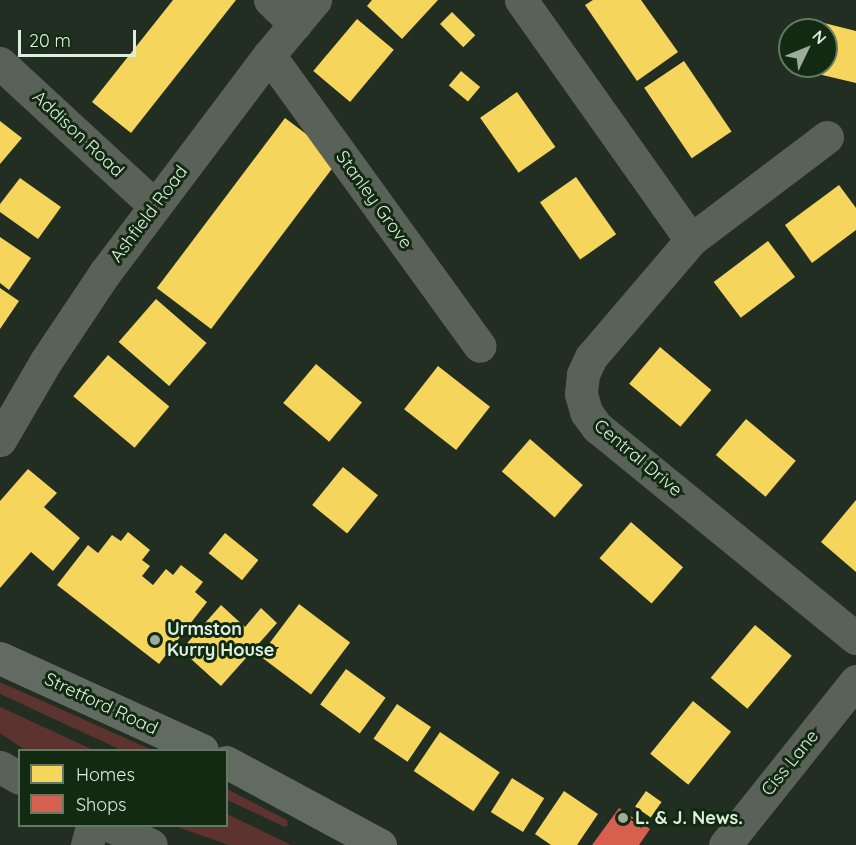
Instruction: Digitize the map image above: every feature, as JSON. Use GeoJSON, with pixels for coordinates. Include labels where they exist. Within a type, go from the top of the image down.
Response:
{"type":"FeatureCollection","features":[{"type":"Feature","properties":{"kind":"main road","name":"Stretford Road"},"geometry":{"type":"LineString","coordinates":[[0,658],[200,749]]}},
{"type":"Feature","properties":{"kind":"main road"},"geometry":{"type":"LineString","coordinates":[[228,763],[380,845]]}},
{"type":"Feature","properties":{"kind":"street"},"geometry":{"type":"LineString","coordinates":[[270,0],[305,12]]}},
{"type":"Feature","properties":{"kind":"street"},"geometry":{"type":"LineString","coordinates":[[521,0],[691,240]]}},
{"type":"Feature","properties":{"kind":"street","name":"Ashfield Road"},"geometry":{"type":"LineString","coordinates":[[0,440],[46,361],[104,274],[269,55],[305,12]]}},
{"type":"Feature","properties":{"kind":"street","name":"Stanley Grove"},"geometry":{"type":"LineString","coordinates":[[269,55],[480,346]]}},
{"type":"Feature","properties":{"kind":"street","name":"Addison Road"},"geometry":{"type":"LineString","coordinates":[[0,63],[155,206]]}},
{"type":"Feature","properties":{"kind":"street","name":"Central Drive"},"geometry":{"type":"LineString","coordinates":[[827,137],[691,240],[591,357],[582,374],[581,394],[586,412],[597,427],[856,638]]}},
{"type":"Feature","properties":{"kind":"street","name":"Ciss Lane"},"geometry":{"type":"LineString","coordinates":[[725,845],[856,681]]}},
{"type":"Feature","properties":{"kind":"street"},"geometry":{"type":"LineString","coordinates":[[0,767],[18,777]]}},
{"type":"Feature","properties":{"kind":"street"},"geometry":{"type":"LineString","coordinates":[[87,845],[92,827]]}},
{"type":"Feature","properties":{"kind":"street"},"geometry":{"type":"LineString","coordinates":[[115,827],[151,845]]}},
{"type":"Feature","properties":{"kind":"shaded area"},"geometry":{"type":"Polygon","coordinates":[[[0,682],[150,749],[119,749],[0,694],[0,682]]]}},
{"type":"Feature","properties":{"kind":"shaded area"},"geometry":{"type":"Polygon","coordinates":[[[0,707],[92,749],[24,749],[0,733],[0,707]]]}},
{"type":"Feature","properties":{"kind":"shaded area"},"geometry":{"type":"Polygon","coordinates":[[[228,790],[287,820],[288,825],[285,827],[228,800],[228,790]]]}},
{"type":"Feature","properties":{"kind":"shaded area"},"geometry":{"type":"Polygon","coordinates":[[[228,814],[291,845],[229,845],[177,827],[228,827],[228,814]]]}},
{"type":"Feature","properties":{"kind":"building: Homes"},"geometry":{"type":"Polygon","coordinates":[[[173,0],[236,0],[131,133],[92,102],[173,0]]]}},
{"type":"Feature","properties":{"kind":"building: Homes"},"geometry":{"type":"Polygon","coordinates":[[[372,0],[438,0],[402,39],[367,6],[372,0]]]}},
{"type":"Feature","properties":{"kind":"building: Homes"},"geometry":{"type":"Polygon","coordinates":[[[593,0],[641,0],[678,52],[637,81],[585,5],[593,0]]]}},
{"type":"Feature","properties":{"kind":"building: Homes"},"geometry":{"type":"Polygon","coordinates":[[[452,12],[475,35],[463,47],[440,24],[452,12]]]}},
{"type":"Feature","properties":{"kind":"building: Homes"},"geometry":{"type":"Polygon","coordinates":[[[357,19],[394,50],[350,102],[313,71],[357,19]]]}},
{"type":"Feature","properties":{"kind":"building: Homes"},"geometry":{"type":"Polygon","coordinates":[[[838,26],[856,31],[856,83],[835,78],[838,78],[838,26]]]}},
{"type":"Feature","properties":{"kind":"building: Homes"},"geometry":{"type":"Polygon","coordinates":[[[684,61],[732,131],[692,158],[644,88],[684,61]]]}},
{"type":"Feature","properties":{"kind":"building: Homes"},"geometry":{"type":"Polygon","coordinates":[[[461,71],[480,87],[468,102],[449,86],[461,71]]]}},
{"type":"Feature","properties":{"kind":"building: Homes"},"geometry":{"type":"Polygon","coordinates":[[[517,92],[555,147],[519,173],[480,118],[517,92]]]}},
{"type":"Feature","properties":{"kind":"building: Homes"},"geometry":{"type":"Polygon","coordinates":[[[285,118],[339,159],[211,329],[157,288],[285,118]]]}},
{"type":"Feature","properties":{"kind":"building: Homes"},"geometry":{"type":"Polygon","coordinates":[[[0,121],[22,138],[0,164],[0,121]]]}},
{"type":"Feature","properties":{"kind":"building: Homes"},"geometry":{"type":"Polygon","coordinates":[[[576,177],[616,234],[580,260],[540,202],[576,177]]]}},
{"type":"Feature","properties":{"kind":"building: Homes"},"geometry":{"type":"Polygon","coordinates":[[[20,178],[61,207],[38,239],[0,212],[0,204],[20,178]]]}},
{"type":"Feature","properties":{"kind":"building: Homes"},"geometry":{"type":"Polygon","coordinates":[[[839,185],[856,208],[856,230],[812,263],[785,225],[839,185]]]}},
{"type":"Feature","properties":{"kind":"building: Homes"},"geometry":{"type":"Polygon","coordinates":[[[0,237],[31,258],[9,290],[0,283],[0,237]]]}},
{"type":"Feature","properties":{"kind":"building: Homes"},"geometry":{"type":"Polygon","coordinates":[[[768,241],[795,277],[741,318],[714,282],[768,241]]]}},
{"type":"Feature","properties":{"kind":"building: Homes"},"geometry":{"type":"Polygon","coordinates":[[[0,288],[19,301],[0,329],[0,288]]]}},
{"type":"Feature","properties":{"kind":"building: Homes"},"geometry":{"type":"Polygon","coordinates":[[[156,299],[207,343],[169,386],[119,342],[156,299]]]}},
{"type":"Feature","properties":{"kind":"building: Homes"},"geometry":{"type":"Polygon","coordinates":[[[660,347],[711,390],[680,427],[629,384],[660,347]]]}},
{"type":"Feature","properties":{"kind":"building: Homes"},"geometry":{"type":"Polygon","coordinates":[[[108,355],[169,406],[135,448],[73,396],[108,355]]]}},
{"type":"Feature","properties":{"kind":"building: Homes"},"geometry":{"type":"Polygon","coordinates":[[[316,364],[362,403],[329,442],[283,403],[316,364]]]}},
{"type":"Feature","properties":{"kind":"building: Homes"},"geometry":{"type":"Polygon","coordinates":[[[438,366],[490,407],[456,450],[404,409],[438,366]]]}},
{"type":"Feature","properties":{"kind":"building: Homes"},"geometry":{"type":"Polygon","coordinates":[[[746,419],[796,461],[766,497],[716,455],[746,419]]]}},
{"type":"Feature","properties":{"kind":"building: Homes"},"geometry":{"type":"Polygon","coordinates":[[[530,439],[583,485],[555,517],[502,471],[530,439]]]}},
{"type":"Feature","properties":{"kind":"building: Homes"},"geometry":{"type":"Polygon","coordinates":[[[343,467],[378,495],[347,533],[312,505],[343,467]]]}},
{"type":"Feature","properties":{"kind":"building: Homes"},"geometry":{"type":"Polygon","coordinates":[[[28,469],[57,493],[44,507],[80,538],[53,571],[31,552],[0,588],[0,501],[28,469]]]}},
{"type":"Feature","properties":{"kind":"building: Homes"},"geometry":{"type":"Polygon","coordinates":[[[856,500],[856,572],[821,542],[856,500]]]}},
{"type":"Feature","properties":{"kind":"building: Homes"},"geometry":{"type":"Polygon","coordinates":[[[631,522],[683,567],[652,603],[600,558],[631,522]]]}},
{"type":"Feature","properties":{"kind":"building: Homes"},"geometry":{"type":"Polygon","coordinates":[[[128,532],[150,550],[142,560],[150,566],[142,576],[153,585],[166,569],[173,575],[181,565],[203,582],[195,592],[207,602],[159,664],[57,585],[88,545],[98,553],[112,535],[121,541],[128,532]]]}},
{"type":"Feature","properties":{"kind":"building: Homes"},"geometry":{"type":"Polygon","coordinates":[[[225,533],[258,560],[242,580],[209,553],[225,533]]]}},
{"type":"Feature","properties":{"kind":"building: Homes"},"geometry":{"type":"Polygon","coordinates":[[[299,604],[350,643],[311,694],[260,656],[299,604]]]}},
{"type":"Feature","properties":{"kind":"building: Homes"},"geometry":{"type":"Polygon","coordinates":[[[221,605],[245,627],[261,608],[277,623],[221,686],[181,650],[221,605]]]}},
{"type":"Feature","properties":{"kind":"building: Homes"},"geometry":{"type":"Polygon","coordinates":[[[755,625],[792,656],[747,709],[711,678],[755,625]]]}},
{"type":"Feature","properties":{"kind":"building: Homes"},"geometry":{"type":"Polygon","coordinates":[[[346,669],[386,698],[360,733],[320,705],[346,669]]]}},
{"type":"Feature","properties":{"kind":"building: Homes"},"geometry":{"type":"Polygon","coordinates":[[[693,701],[731,732],[688,785],[650,754],[693,701]]]}},
{"type":"Feature","properties":{"kind":"building: Homes"},"geometry":{"type":"Polygon","coordinates":[[[397,704],[431,727],[408,762],[374,739],[397,704]]]}},
{"type":"Feature","properties":{"kind":"building: Homes"},"geometry":{"type":"Polygon","coordinates":[[[440,732],[500,772],[473,811],[414,771],[440,732]]]}},
{"type":"Feature","properties":{"kind":"building: Homes"},"geometry":{"type":"Polygon","coordinates":[[[512,778],[544,798],[523,832],[491,812],[512,778]]]}},
{"type":"Feature","properties":{"kind":"building: Homes"},"geometry":{"type":"Polygon","coordinates":[[[564,791],[598,814],[577,845],[551,845],[535,834],[564,791]]]}},
{"type":"Feature","properties":{"kind":"building: Homes"},"geometry":{"type":"Polygon","coordinates":[[[646,791],[662,802],[651,817],[635,807],[646,791]]]}},
{"type":"Feature","properties":{"kind":"building: Shops","name":"L. & J. News."},"geometry":{"type":"Polygon","coordinates":[[[619,808],[650,829],[639,845],[592,845],[619,808]]]}},
{"type":"Feature","properties":{"kind":"place","name":"Urmston Kurry House"},"geometry":{"type":"Point","coordinates":[155,640]}},
{"type":"Feature","properties":{"kind":"place","name":"L. & J. News."},"geometry":{"type":"Point","coordinates":[623,818]}}]}
